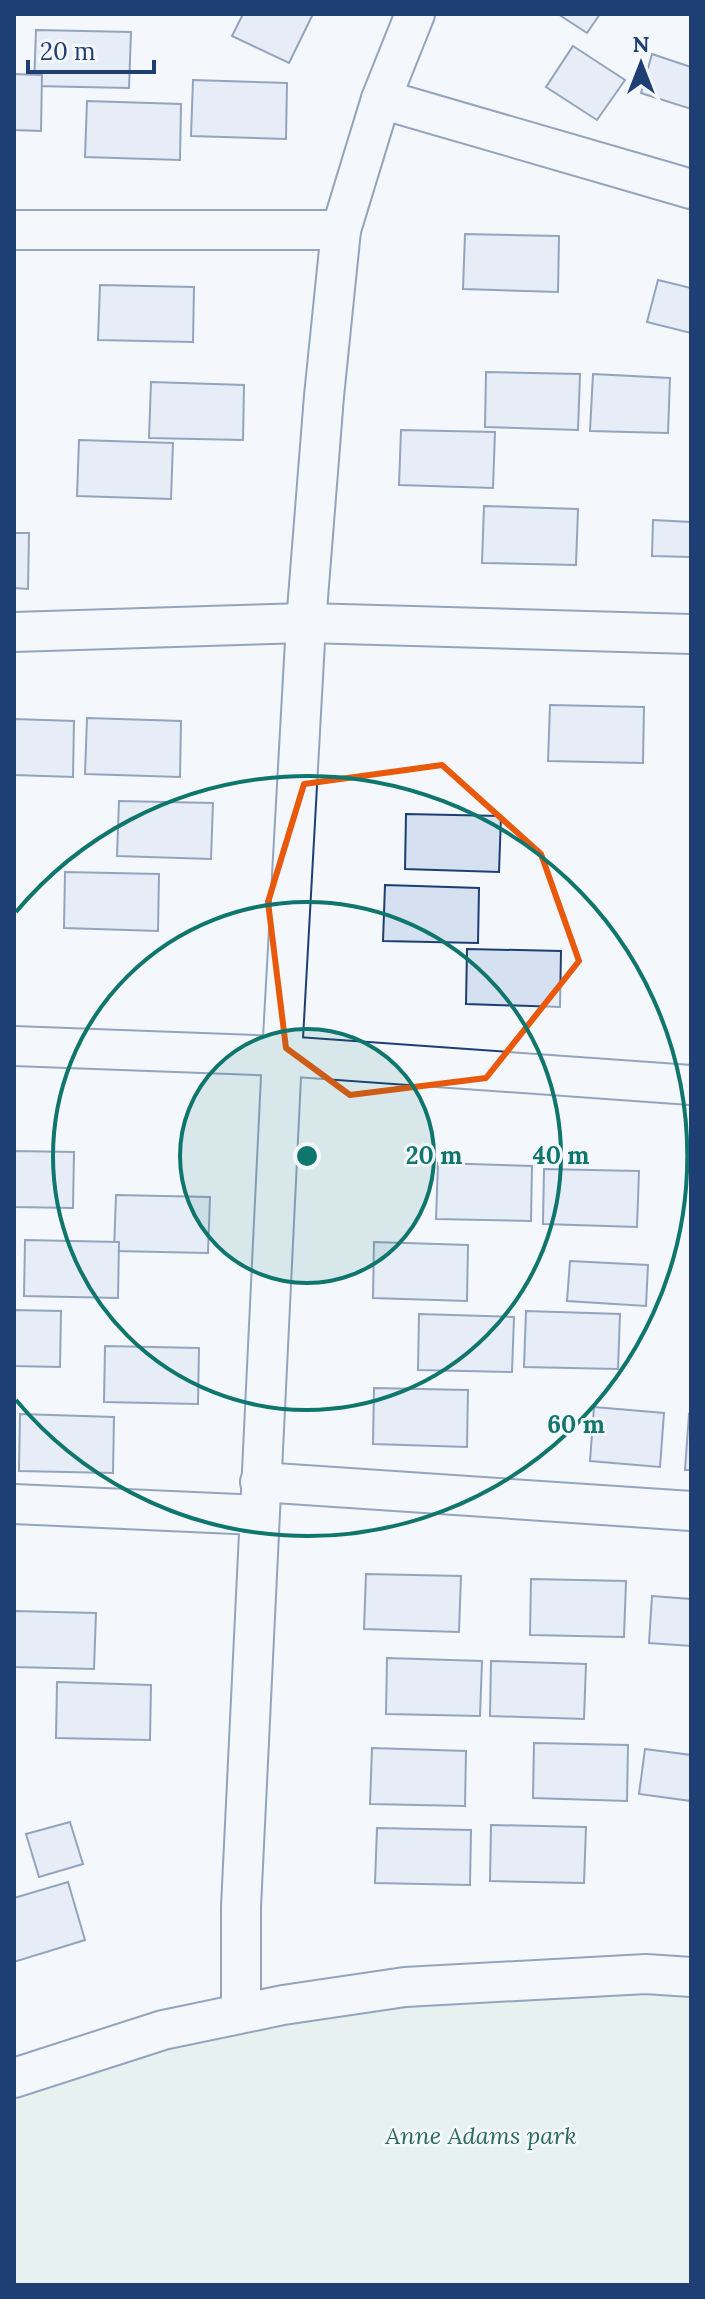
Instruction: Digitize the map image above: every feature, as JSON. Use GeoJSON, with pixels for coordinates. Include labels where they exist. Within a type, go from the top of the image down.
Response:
{"type":"FeatureCollection","features":[{"type":"Feature","properties":{"kind":"street"},"geometry":{"type":"LineString","coordinates":[[241,2013],[241,1907],[260,1499],[306,623],[341,230],[381,99],[415,14]]}},
{"type":"Feature","properties":{"kind":"street"},"geometry":{"type":"LineString","coordinates":[[381,99],[691,189]]}},
{"type":"Feature","properties":{"kind":"street"},"geometry":{"type":"LineString","coordinates":[[14,230],[341,230]]}},
{"type":"Feature","properties":{"kind":"street"},"geometry":{"type":"LineString","coordinates":[[14,632],[306,623],[691,634]]}},
{"type":"Feature","properties":{"kind":"street"},"geometry":{"type":"LineString","coordinates":[[14,1046],[282,1056],[691,1085]]}},
{"type":"Feature","properties":{"kind":"street"},"geometry":{"type":"LineString","coordinates":[[14,1504],[260,1499],[691,1511]]}},
{"type":"Feature","properties":{"kind":"street"},"geometry":{"type":"LineString","coordinates":[[14,2078],[163,2030],[241,2013],[405,1987],[646,1974],[691,1977]]}},
{"type":"Feature","properties":{"kind":"highlighted area"},"geometry":{"type":"Polygon","coordinates":[[[442,765],[541,854],[579,961],[486,1078],[350,1095],[286,1048],[268,902],[304,784],[442,765]]]}},
{"type":"Feature","properties":{"kind":"green space","name":"Anne Adams park"},"geometry":{"type":"Polygon","coordinates":[[[480,1982],[691,1989],[691,2285],[14,2285],[14,2081],[480,1982]]]}},
{"type":"Feature","properties":{"kind":"building"},"geometry":{"type":"Polygon","coordinates":[[[243,14],[313,14],[289,63],[232,36],[243,14]]]}},
{"type":"Feature","properties":{"kind":"building"},"geometry":{"type":"Polygon","coordinates":[[[558,14],[600,14],[587,33],[558,14]]]}},
{"type":"Feature","properties":{"kind":"building"},"geometry":{"type":"Polygon","coordinates":[[[36,30],[131,32],[129,88],[34,86],[36,30]]]}},
{"type":"Feature","properties":{"kind":"building"},"geometry":{"type":"Polygon","coordinates":[[[573,46],[625,80],[597,120],[546,87],[573,46]]]}},
{"type":"Feature","properties":{"kind":"building"},"geometry":{"type":"Polygon","coordinates":[[[652,54],[691,67],[691,109],[641,93],[652,54]]]}},
{"type":"Feature","properties":{"kind":"building"},"geometry":{"type":"Polygon","coordinates":[[[14,74],[42,75],[41,131],[14,130],[14,74]]]}},
{"type":"Feature","properties":{"kind":"building"},"geometry":{"type":"Polygon","coordinates":[[[193,80],[287,83],[286,139],[191,136],[193,80]]]}},
{"type":"Feature","properties":{"kind":"building"},"geometry":{"type":"Polygon","coordinates":[[[87,101],[181,104],[180,160],[85,157],[87,101]]]}},
{"type":"Feature","properties":{"kind":"building"},"geometry":{"type":"Polygon","coordinates":[[[465,234],[559,236],[558,292],[463,289],[465,234]]]}},
{"type":"Feature","properties":{"kind":"building"},"geometry":{"type":"Polygon","coordinates":[[[658,280],[691,288],[691,333],[647,322],[658,280]]]}},
{"type":"Feature","properties":{"kind":"building"},"geometry":{"type":"Polygon","coordinates":[[[100,285],[194,287],[193,342],[98,340],[100,285]]]}},
{"type":"Feature","properties":{"kind":"building"},"geometry":{"type":"Polygon","coordinates":[[[486,372],[580,374],[578,430],[485,427],[486,372]]]}},
{"type":"Feature","properties":{"kind":"building"},"geometry":{"type":"Polygon","coordinates":[[[593,374],[670,378],[668,433],[590,431],[593,374]]]}},
{"type":"Feature","properties":{"kind":"building"},"geometry":{"type":"Polygon","coordinates":[[[151,382],[244,385],[243,440],[149,438],[151,382]]]}},
{"type":"Feature","properties":{"kind":"building"},"geometry":{"type":"Polygon","coordinates":[[[401,430],[495,432],[493,488],[399,485],[401,430]]]}},
{"type":"Feature","properties":{"kind":"building"},"geometry":{"type":"Polygon","coordinates":[[[79,440],[173,443],[171,499],[77,496],[79,440]]]}},
{"type":"Feature","properties":{"kind":"building"},"geometry":{"type":"Polygon","coordinates":[[[484,506],[578,509],[576,565],[482,563],[484,506]]]}},
{"type":"Feature","properties":{"kind":"building"},"geometry":{"type":"Polygon","coordinates":[[[653,520],[691,522],[691,557],[652,556],[653,520]]]}},
{"type":"Feature","properties":{"kind":"building"},"geometry":{"type":"Polygon","coordinates":[[[14,533],[29,533],[28,589],[14,588],[14,533]]]}},
{"type":"Feature","properties":{"kind":"building"},"geometry":{"type":"Polygon","coordinates":[[[550,705],[644,707],[643,763],[548,761],[550,705]]]}},
{"type":"Feature","properties":{"kind":"building"},"geometry":{"type":"Polygon","coordinates":[[[87,718],[181,721],[180,777],[85,774],[87,718]]]}},
{"type":"Feature","properties":{"kind":"building"},"geometry":{"type":"Polygon","coordinates":[[[14,719],[74,721],[73,777],[14,775],[14,719]]]}},
{"type":"Feature","properties":{"kind":"building"},"geometry":{"type":"Polygon","coordinates":[[[119,801],[213,803],[211,859],[117,856],[119,801]]]}},
{"type":"Feature","properties":{"kind":"building"},"geometry":{"type":"Polygon","coordinates":[[[406,814],[501,816],[499,872],[405,869],[406,814]]]}},
{"type":"Feature","properties":{"kind":"building"},"geometry":{"type":"Polygon","coordinates":[[[65,872],[159,874],[158,931],[64,928],[65,872]]]}},
{"type":"Feature","properties":{"kind":"building"},"geometry":{"type":"Polygon","coordinates":[[[385,885],[479,888],[478,943],[383,941],[385,885]]]}},
{"type":"Feature","properties":{"kind":"building"},"geometry":{"type":"Polygon","coordinates":[[[467,949],[561,951],[560,1007],[466,1004],[467,949]]]}},
{"type":"Feature","properties":{"kind":"building"},"geometry":{"type":"Polygon","coordinates":[[[14,1151],[74,1152],[73,1208],[14,1207],[14,1151]]]}},
{"type":"Feature","properties":{"kind":"building"},"geometry":{"type":"Polygon","coordinates":[[[438,1163],[532,1166],[531,1221],[436,1219],[438,1163]]]}},
{"type":"Feature","properties":{"kind":"building"},"geometry":{"type":"Polygon","coordinates":[[[544,1169],[639,1171],[637,1227],[543,1224],[544,1169]]]}},
{"type":"Feature","properties":{"kind":"building"},"geometry":{"type":"Polygon","coordinates":[[[116,1195],[210,1197],[208,1253],[114,1251],[116,1195]]]}},
{"type":"Feature","properties":{"kind":"building"},"geometry":{"type":"Polygon","coordinates":[[[25,1240],[119,1242],[118,1298],[24,1296],[25,1240]]]}},
{"type":"Feature","properties":{"kind":"building"},"geometry":{"type":"Polygon","coordinates":[[[374,1242],[468,1245],[467,1301],[373,1298],[374,1242]]]}},
{"type":"Feature","properties":{"kind":"building"},"geometry":{"type":"Polygon","coordinates":[[[570,1261],[648,1265],[646,1306],[567,1301],[570,1261]]]}},
{"type":"Feature","properties":{"kind":"building"},"geometry":{"type":"Polygon","coordinates":[[[14,1310],[61,1311],[60,1367],[14,1366],[14,1310]]]}},
{"type":"Feature","properties":{"kind":"building"},"geometry":{"type":"Polygon","coordinates":[[[526,1311],[620,1314],[618,1369],[524,1367],[526,1311]]]}},
{"type":"Feature","properties":{"kind":"building"},"geometry":{"type":"Polygon","coordinates":[[[419,1314],[514,1317],[512,1372],[418,1370],[419,1314]]]}},
{"type":"Feature","properties":{"kind":"building"},"geometry":{"type":"Polygon","coordinates":[[[105,1346],[199,1348],[198,1404],[104,1402],[105,1346]]]}},
{"type":"Feature","properties":{"kind":"building"},"geometry":{"type":"Polygon","coordinates":[[[374,1388],[468,1390],[467,1447],[373,1444],[374,1388]]]}},
{"type":"Feature","properties":{"kind":"building"},"geometry":{"type":"Polygon","coordinates":[[[594,1407],[664,1413],[660,1467],[590,1461],[594,1407]]]}},
{"type":"Feature","properties":{"kind":"building"},"geometry":{"type":"Polygon","coordinates":[[[20,1414],[114,1417],[113,1473],[19,1471],[20,1414]]]}},
{"type":"Feature","properties":{"kind":"building"},"geometry":{"type":"Polygon","coordinates":[[[689,1414],[691,1470],[685,1470],[689,1414]]]}},
{"type":"Feature","properties":{"kind":"building"},"geometry":{"type":"Polygon","coordinates":[[[366,1574],[461,1576],[459,1632],[364,1629],[366,1574]]]}},
{"type":"Feature","properties":{"kind":"building"},"geometry":{"type":"Polygon","coordinates":[[[531,1579],[626,1581],[624,1637],[530,1635],[531,1579]]]}},
{"type":"Feature","properties":{"kind":"building"},"geometry":{"type":"Polygon","coordinates":[[[652,1596],[691,1599],[691,1646],[649,1643],[652,1596]]]}},
{"type":"Feature","properties":{"kind":"building"},"geometry":{"type":"Polygon","coordinates":[[[14,1611],[96,1613],[94,1669],[14,1667],[14,1611]]]}},
{"type":"Feature","properties":{"kind":"building"},"geometry":{"type":"Polygon","coordinates":[[[387,1658],[482,1661],[480,1716],[386,1714],[387,1658]]]}},
{"type":"Feature","properties":{"kind":"building"},"geometry":{"type":"Polygon","coordinates":[[[491,1661],[586,1664],[584,1719],[490,1716],[491,1661]]]}},
{"type":"Feature","properties":{"kind":"building"},"geometry":{"type":"Polygon","coordinates":[[[57,1682],[151,1685],[150,1740],[56,1738],[57,1682]]]}},
{"type":"Feature","properties":{"kind":"building"},"geometry":{"type":"Polygon","coordinates":[[[534,1743],[628,1745],[627,1801],[533,1798],[534,1743]]]}},
{"type":"Feature","properties":{"kind":"building"},"geometry":{"type":"Polygon","coordinates":[[[372,1748],[466,1751],[465,1806],[370,1804],[372,1748]]]}},
{"type":"Feature","properties":{"kind":"building"},"geometry":{"type":"Polygon","coordinates":[[[645,1749],[691,1755],[691,1801],[639,1794],[645,1749]]]}},
{"type":"Feature","properties":{"kind":"building"},"geometry":{"type":"Polygon","coordinates":[[[70,1822],[83,1864],[39,1877],[26,1834],[70,1822]]]}},
{"type":"Feature","properties":{"kind":"building"},"geometry":{"type":"Polygon","coordinates":[[[491,1825],[586,1827],[584,1883],[490,1881],[491,1825]]]}},
{"type":"Feature","properties":{"kind":"building"},"geometry":{"type":"Polygon","coordinates":[[[377,1828],[471,1830],[470,1885],[375,1883],[377,1828]]]}},
{"type":"Feature","properties":{"kind":"building"},"geometry":{"type":"Polygon","coordinates":[[[68,1882],[85,1940],[14,1962],[14,1898],[68,1882]]]}}]}
